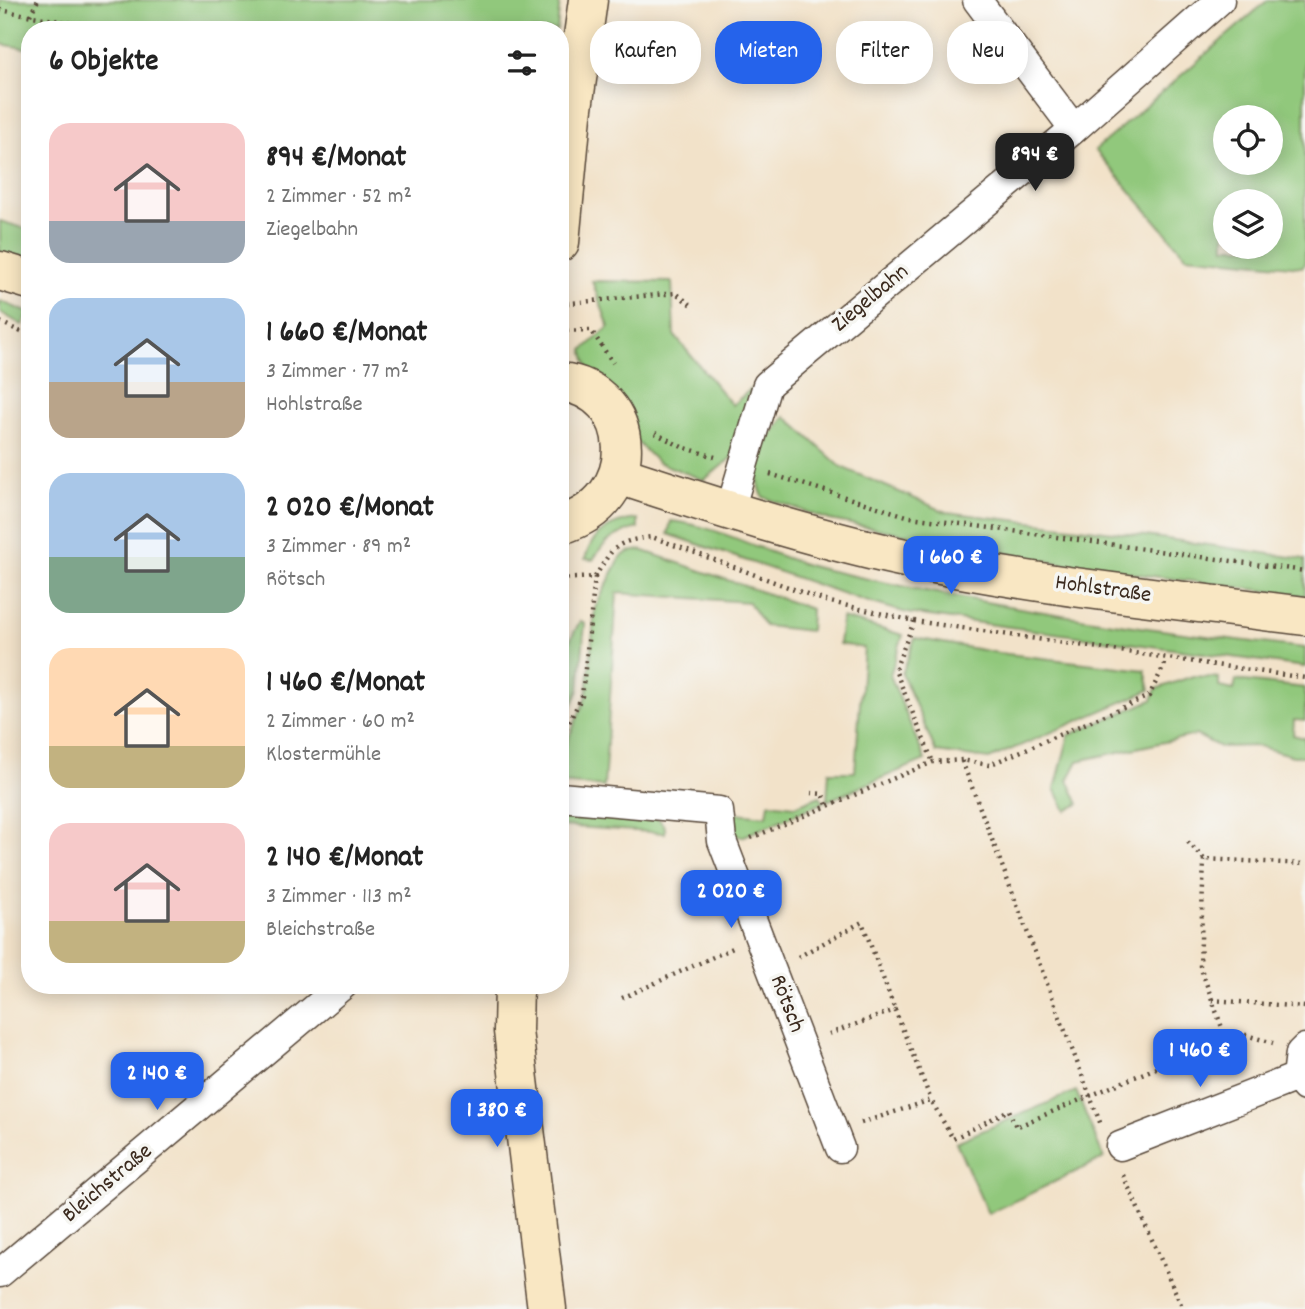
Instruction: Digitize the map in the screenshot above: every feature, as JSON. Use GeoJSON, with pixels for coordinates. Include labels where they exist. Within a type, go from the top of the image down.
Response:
{"type":"FeatureCollection","features":[{"type":"Feature","properties":{"kind":"main road"},"geometry":{"type":"LineString","coordinates":[[569,147],[588,0]]}},
{"type":"Feature","properties":{"kind":"main road"},"geometry":{"type":"LineString","coordinates":[[0,271],[21,277]]}},
{"type":"Feature","properties":{"kind":"main road"},"geometry":{"type":"LineString","coordinates":[[569,385],[589,392],[607,407],[618,428],[622,451],[619,475],[611,493],[597,509],[569,523]]}},
{"type":"Feature","properties":{"kind":"main road","name":"Hohlstraße"},"geometry":{"type":"LineString","coordinates":[[619,475],[730,510],[905,558],[1072,587],[1305,616]]}},
{"type":"Feature","properties":{"kind":"main road"},"geometry":{"type":"LineString","coordinates":[[513,994],[513,1031],[547,1309]]}},
{"type":"Feature","properties":{"kind":"street"},"geometry":{"type":"LineString","coordinates":[[977,0],[1074,129]]}},
{"type":"Feature","properties":{"kind":"street","name":"Ziegelbahn"},"geometry":{"type":"LineString","coordinates":[[730,510],[767,385],[1074,129],[1220,0]]}},
{"type":"Feature","properties":{"kind":"street","name":"Rötsch"},"geometry":{"type":"LineString","coordinates":[[569,798],[719,811],[722,841],[837,1140]]}},
{"type":"Feature","properties":{"kind":"street","name":"Bleichstraße"},"geometry":{"type":"LineString","coordinates":[[0,1273],[332,994]]}},
{"type":"Feature","properties":{"kind":"street"},"geometry":{"type":"LineString","coordinates":[[1111,1137],[1302,1066]]}},
{"type":"Feature","properties":{"kind":"path"},"geometry":{"type":"LineString","coordinates":[[30,15],[38,0]]}},
{"type":"Feature","properties":{"kind":"path"},"geometry":{"type":"LineString","coordinates":[[0,10],[62,21]]}},
{"type":"Feature","properties":{"kind":"path"},"geometry":{"type":"LineString","coordinates":[[569,303],[676,293],[691,305]]}},
{"type":"Feature","properties":{"kind":"path"},"geometry":{"type":"LineString","coordinates":[[0,323],[21,332]]}},
{"type":"Feature","properties":{"kind":"path"},"geometry":{"type":"LineString","coordinates":[[682,447],[910,517],[1305,571]]}},
{"type":"Feature","properties":{"kind":"path"},"geometry":{"type":"LineString","coordinates":[[569,723],[582,696],[595,577],[612,547],[628,539],[652,537],[826,601],[914,621],[1305,678]]}},
{"type":"Feature","properties":{"kind":"path"},"geometry":{"type":"LineString","coordinates":[[569,578],[595,577]]}},
{"type":"Feature","properties":{"kind":"path"},"geometry":{"type":"LineString","coordinates":[[914,621],[895,670],[933,762]]}},
{"type":"Feature","properties":{"kind":"path"},"geometry":{"type":"LineString","coordinates":[[722,841],[743,841],[933,762],[962,760],[989,765],[1149,696],[1167,660]]}},
{"type":"Feature","properties":{"kind":"path"},"geometry":{"type":"LineString","coordinates":[[962,760],[1088,1096],[1111,1137]]}},
{"type":"Feature","properties":{"kind":"path"},"geometry":{"type":"LineString","coordinates":[[811,793],[823,794],[827,805]]}},
{"type":"Feature","properties":{"kind":"path"},"geometry":{"type":"LineString","coordinates":[[1188,842],[1204,859],[1305,864]]}},
{"type":"Feature","properties":{"kind":"path"},"geometry":{"type":"LineString","coordinates":[[1204,859],[1200,966],[1226,1039]]}},
{"type":"Feature","properties":{"kind":"path"},"geometry":{"type":"LineString","coordinates":[[773,971],[862,922],[931,1100],[953,1139],[1009,1110],[1016,1127],[1239,1033],[1302,1066]]}},
{"type":"Feature","properties":{"kind":"path"},"geometry":{"type":"LineString","coordinates":[[622,998],[759,936]]}},
{"type":"Feature","properties":{"kind":"path"},"geometry":{"type":"LineString","coordinates":[[1212,1000],[1305,1007]]}},
{"type":"Feature","properties":{"kind":"path"},"geometry":{"type":"LineString","coordinates":[[801,1044],[895,1010]]}},
{"type":"Feature","properties":{"kind":"path"},"geometry":{"type":"LineString","coordinates":[[837,1140],[931,1100]]}},
{"type":"Feature","properties":{"kind":"path"},"geometry":{"type":"LineString","coordinates":[[1123,1174],[1183,1309]]}},
{"type":"Feature","properties":{"kind":"green space"},"geometry":{"type":"Polygon","coordinates":[[[0,0],[560,0],[558,21],[21,21],[21,48],[0,44],[0,0]]]}},
{"type":"Feature","properties":{"kind":"green space"},"geometry":{"type":"Polygon","coordinates":[[[1268,0],[1305,0],[1305,264],[1302,267],[1218,259],[1283,259],[1283,189],[1213,189],[1213,259],[1186,256],[1095,150],[1268,0]]]}},
{"type":"Feature","properties":{"kind":"green space"},"geometry":{"type":"Polygon","coordinates":[[[0,221],[21,227],[21,260],[0,254],[0,221]]]}},
{"type":"Feature","properties":{"kind":"green space"},"geometry":{"type":"Polygon","coordinates":[[[592,281],[672,282],[674,335],[732,405],[751,389],[757,397],[740,451],[704,480],[657,462],[636,441],[607,389],[589,370],[583,350],[609,327],[592,281]]]}},
{"type":"Feature","properties":{"kind":"green space"},"geometry":{"type":"Polygon","coordinates":[[[0,301],[21,310],[21,324],[0,312],[0,301]]]}},
{"type":"Feature","properties":{"kind":"green space"},"geometry":{"type":"Polygon","coordinates":[[[785,416],[841,467],[946,512],[1146,536],[1305,559],[1305,596],[1068,565],[830,520],[763,497],[757,473],[758,463],[765,445],[785,416]]]}},
{"type":"Feature","properties":{"kind":"green space"},"geometry":{"type":"Polygon","coordinates":[[[638,519],[638,528],[611,539],[593,560],[585,559],[592,542],[604,530],[638,519]]]}},
{"type":"Feature","properties":{"kind":"green space"},"geometry":{"type":"Polygon","coordinates":[[[671,521],[728,535],[803,564],[882,582],[1063,615],[1305,648],[1305,667],[907,613],[668,534],[671,521]]]}},
{"type":"Feature","properties":{"kind":"green space"},"geometry":{"type":"Polygon","coordinates":[[[641,550],[811,609],[810,631],[765,626],[748,602],[617,593],[604,787],[569,784],[569,737],[587,695],[595,608],[620,558],[628,552],[641,550]]]}},
{"type":"Feature","properties":{"kind":"green space"},"geometry":{"type":"Polygon","coordinates":[[[842,618],[903,635],[890,675],[925,760],[827,801],[829,772],[855,772],[864,648],[839,644],[842,618]]]}},
{"type":"Feature","properties":{"kind":"green space"},"geometry":{"type":"Polygon","coordinates":[[[580,621],[585,623],[579,690],[569,712],[569,642],[580,621]]]}},
{"type":"Feature","properties":{"kind":"green space"},"geometry":{"type":"Polygon","coordinates":[[[915,638],[999,653],[1145,670],[1150,690],[989,759],[936,752],[902,674],[915,638]]]}},
{"type":"Feature","properties":{"kind":"green space"},"geometry":{"type":"Polygon","coordinates":[[[1193,676],[1219,678],[1219,687],[1234,690],[1236,680],[1305,688],[1305,721],[1294,720],[1293,735],[1305,738],[1305,756],[1293,756],[1258,746],[1220,747],[1196,735],[1078,761],[1068,780],[1079,804],[1066,811],[1055,789],[1069,735],[1152,700],[1156,689],[1193,676]]]}},
{"type":"Feature","properties":{"kind":"green space"},"geometry":{"type":"Polygon","coordinates":[[[820,796],[824,802],[742,837],[730,834],[727,828],[735,813],[767,816],[769,803],[795,806],[820,796]]]}},
{"type":"Feature","properties":{"kind":"green space"},"geometry":{"type":"Polygon","coordinates":[[[569,812],[658,818],[665,827],[665,833],[569,827],[569,812]]]}},
{"type":"Feature","properties":{"kind":"green space"},"geometry":{"type":"Polygon","coordinates":[[[1076,1091],[1104,1158],[988,1214],[956,1142],[1076,1091]]]}}]}
